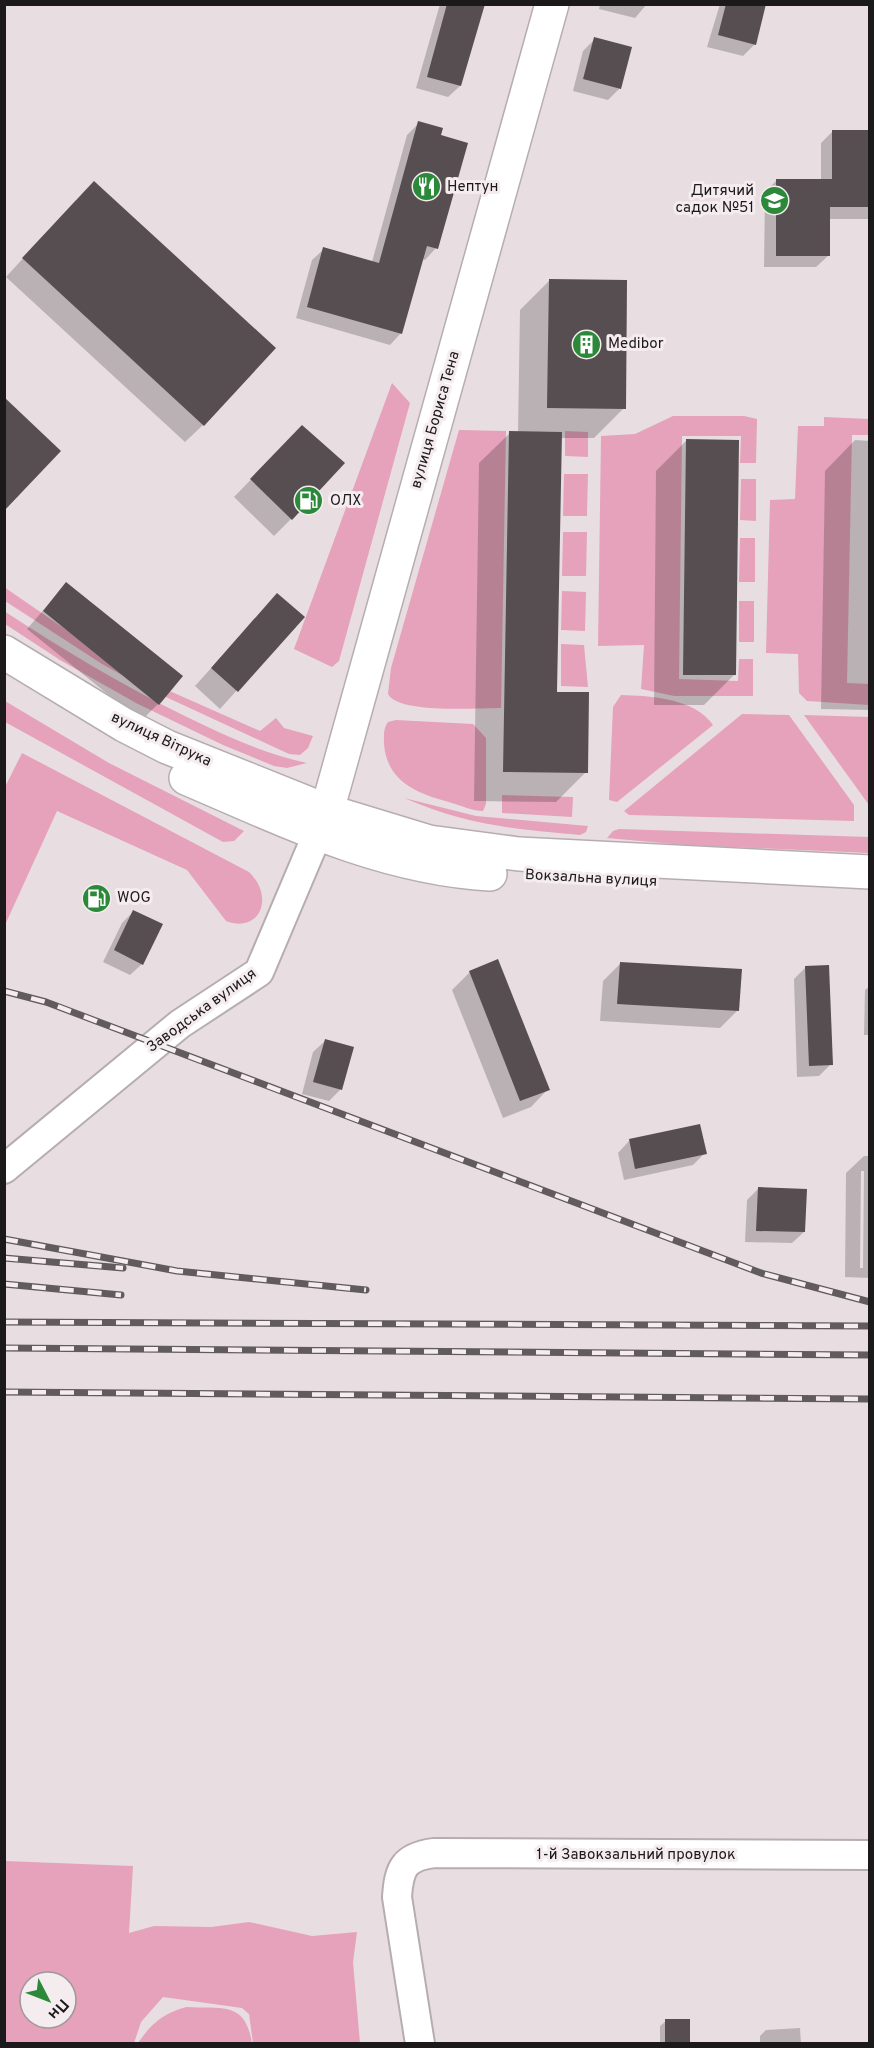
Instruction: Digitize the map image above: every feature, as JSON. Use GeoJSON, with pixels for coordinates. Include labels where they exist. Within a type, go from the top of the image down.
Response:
{"type":"FeatureCollection","features":[{"type":"Feature","properties":{"kind":"main road","name":"вулиця Бориса Тена"},"geometry":{"type":"LineString","coordinates":[[322,823],[552,4]]}},
{"type":"Feature","properties":{"kind":"main road","name":"вулиця Вітрука"},"geometry":{"type":"LineString","coordinates":[[4,652],[124,725],[322,823]]}},
{"type":"Feature","properties":{"kind":"main road","name":"вулиця Вітрука"},"geometry":{"type":"LineString","coordinates":[[4,677],[148,761],[322,823]]}},
{"type":"Feature","properties":{"kind":"main road","name":"Вокзальна вулиця"},"geometry":{"type":"LineString","coordinates":[[322,823],[471,850],[870,872]]}},
{"type":"Feature","properties":{"kind":"main road","name":"Вокзальна вулиця"},"geometry":{"type":"LineString","coordinates":[[322,823],[387,857],[432,867],[485,874],[870,889]]}},
{"type":"Feature","properties":{"kind":"street","name":"Заводська вулиця"},"geometry":{"type":"LineString","coordinates":[[4,1169],[180,1024],[259,972],[322,823]]}},
{"type":"Feature","properties":{"kind":"street","name":"1-й Завокзальний провулок"},"geometry":{"type":"LineString","coordinates":[[420,2043],[397,1897],[398,1879],[405,1864],[417,1856],[434,1853],[870,1855]]}},
{"type":"Feature","properties":{"kind":"shaded area"},"geometry":{"type":"Polygon","coordinates":[[[392,383],[410,403],[339,661],[332,667],[294,649],[392,383]]]}},
{"type":"Feature","properties":{"kind":"shaded area"},"geometry":{"type":"Polygon","coordinates":[[[673,416],[744,416],[757,419],[756,463],[740,463],[741,436],[682,436],[679,679],[738,681],[739,659],[753,659],[753,696],[674,696],[641,689],[644,645],[598,646],[601,436],[635,434],[673,416]]]}},
{"type":"Feature","properties":{"kind":"shaded area"},"geometry":{"type":"Polygon","coordinates":[[[824,417],[869,419],[869,435],[852,435],[847,683],[869,684],[869,705],[807,701],[799,693],[798,654],[766,653],[770,500],[795,499],[798,426],[824,426],[824,417]]]}},
{"type":"Feature","properties":{"kind":"shaded area"},"geometry":{"type":"Polygon","coordinates":[[[459,430],[506,431],[501,708],[422,707],[407,705],[388,694],[391,668],[459,430]]]}},
{"type":"Feature","properties":{"kind":"shaded area"},"geometry":{"type":"Polygon","coordinates":[[[565,431],[588,432],[588,457],[565,456],[565,431]]]}},
{"type":"Feature","properties":{"kind":"shaded area"},"geometry":{"type":"Polygon","coordinates":[[[564,474],[588,474],[587,516],[563,516],[564,474]]]}},
{"type":"Feature","properties":{"kind":"shaded area"},"geometry":{"type":"Polygon","coordinates":[[[741,479],[756,479],[756,521],[740,520],[741,479]]]}},
{"type":"Feature","properties":{"kind":"shaded area"},"geometry":{"type":"Polygon","coordinates":[[[563,532],[587,532],[586,576],[562,576],[563,532]]]}},
{"type":"Feature","properties":{"kind":"shaded area"},"geometry":{"type":"Polygon","coordinates":[[[740,538],[755,538],[755,582],[739,582],[740,538]]]}},
{"type":"Feature","properties":{"kind":"shaded area"},"geometry":{"type":"Polygon","coordinates":[[[4,587],[129,673],[260,731],[276,718],[284,728],[313,736],[308,748],[300,755],[289,754],[140,685],[102,664],[5,601],[4,587]]]}},
{"type":"Feature","properties":{"kind":"shaded area"},"geometry":{"type":"Polygon","coordinates":[[[562,591],[586,592],[585,631],[561,630],[562,591]]]}},
{"type":"Feature","properties":{"kind":"shaded area"},"geometry":{"type":"Polygon","coordinates":[[[739,601],[754,601],[754,642],[739,642],[739,601]]]}},
{"type":"Feature","properties":{"kind":"shaded area"},"geometry":{"type":"Polygon","coordinates":[[[4,611],[94,667],[163,705],[246,744],[307,763],[287,768],[274,766],[223,745],[136,703],[60,660],[5,624],[4,611]]]}},
{"type":"Feature","properties":{"kind":"shaded area"},"geometry":{"type":"Polygon","coordinates":[[[561,644],[584,645],[588,687],[561,686],[561,644]]]}},
{"type":"Feature","properties":{"kind":"shaded area"},"geometry":{"type":"Polygon","coordinates":[[[621,695],[671,700],[695,709],[713,725],[617,802],[609,800],[613,707],[621,695]]]}},
{"type":"Feature","properties":{"kind":"shaded area"},"geometry":{"type":"Polygon","coordinates":[[[5,701],[109,763],[244,831],[234,841],[223,842],[5,722],[5,701]]]}},
{"type":"Feature","properties":{"kind":"shaded area"},"geometry":{"type":"Polygon","coordinates":[[[742,714],[789,715],[854,805],[854,821],[629,815],[624,811],[742,714]]]}},
{"type":"Feature","properties":{"kind":"shaded area"},"geometry":{"type":"Polygon","coordinates":[[[804,715],[869,717],[869,805],[804,715]]]}},
{"type":"Feature","properties":{"kind":"shaded area"},"geometry":{"type":"Polygon","coordinates":[[[396,720],[473,724],[486,738],[486,804],[483,811],[417,791],[398,777],[386,757],[384,744],[386,725],[396,720]]]}},
{"type":"Feature","properties":{"kind":"shaded area"},"geometry":{"type":"Polygon","coordinates":[[[22,753],[249,872],[261,892],[260,911],[248,922],[238,924],[226,921],[187,870],[57,811],[5,925],[5,787],[22,753]]]}},
{"type":"Feature","properties":{"kind":"shaded area"},"geometry":{"type":"Polygon","coordinates":[[[502,795],[573,797],[572,817],[502,813],[502,795]]]}},
{"type":"Feature","properties":{"kind":"shaded area"},"geometry":{"type":"Polygon","coordinates":[[[404,798],[476,816],[588,826],[586,832],[580,835],[511,828],[469,820],[404,798]]]}},
{"type":"Feature","properties":{"kind":"shaded area"},"geometry":{"type":"Polygon","coordinates":[[[619,829],[869,837],[869,853],[684,845],[607,838],[613,831],[619,829]]]}},
{"type":"Feature","properties":{"kind":"shaded area"},"geometry":{"type":"Polygon","coordinates":[[[5,1861],[133,1866],[129,1933],[154,1926],[211,1927],[249,1922],[312,1936],[357,1932],[353,1962],[360,2043],[253,2043],[249,2014],[242,2008],[163,1997],[141,2022],[134,2043],[5,2043],[5,1861]]]}},
{"type":"Feature","properties":{"kind":"shaded area"},"geometry":{"type":"Polygon","coordinates":[[[186,2007],[221,2008],[238,2014],[249,2029],[252,2043],[138,2043],[158,2020],[186,2007]]]}},
{"type":"Feature","properties":{"kind":"building"},"geometry":{"type":"Polygon","coordinates":[[[447,4],[485,4],[461,86],[427,77],[447,4]]]}},
{"type":"Feature","properties":{"kind":"building"},"geometry":{"type":"Polygon","coordinates":[[[726,4],[766,4],[756,45],[718,35],[726,4]]]}},
{"type":"Feature","properties":{"kind":"building"},"geometry":{"type":"Polygon","coordinates":[[[594,37],[632,47],[621,89],[583,79],[594,37]]]}},
{"type":"Feature","properties":{"kind":"building"},"geometry":{"type":"Polygon","coordinates":[[[418,121],[443,128],[441,135],[468,143],[438,249],[427,246],[402,334],[307,307],[323,247],[379,263],[418,121]]]}},
{"type":"Feature","properties":{"kind":"building"},"geometry":{"type":"Polygon","coordinates":[[[832,130],[870,130],[870,207],[830,207],[830,256],[776,256],[776,179],[832,179],[832,130]]]}},
{"type":"Feature","properties":{"kind":"building"},"geometry":{"type":"Polygon","coordinates":[[[94,181],[276,348],[204,426],[22,258],[94,181]]]}},
{"type":"Feature","properties":{"kind":"building","name":"Medibor"},"geometry":{"type":"Polygon","coordinates":[[[549,279],[627,280],[626,409],[547,408],[549,279]]]}},
{"type":"Feature","properties":{"kind":"building"},"geometry":{"type":"Polygon","coordinates":[[[4,397],[61,451],[4,511],[4,397]]]}},
{"type":"Feature","properties":{"kind":"building"},"geometry":{"type":"Polygon","coordinates":[[[302,425],[345,463],[292,520],[250,479],[302,425]]]}},
{"type":"Feature","properties":{"kind":"building"},"geometry":{"type":"Polygon","coordinates":[[[509,431],[562,432],[557,692],[589,692],[588,773],[503,772],[509,431]]]}},
{"type":"Feature","properties":{"kind":"building"},"geometry":{"type":"Polygon","coordinates":[[[686,439],[739,440],[736,675],[683,675],[686,439]]]}},
{"type":"Feature","properties":{"kind":"building"},"geometry":{"type":"Polygon","coordinates":[[[66,582],[183,676],[159,705],[43,611],[66,582]]]}},
{"type":"Feature","properties":{"kind":"building"},"geometry":{"type":"Polygon","coordinates":[[[277,593],[305,617],[238,692],[211,668],[277,593]]]}},
{"type":"Feature","properties":{"kind":"building"},"geometry":{"type":"Polygon","coordinates":[[[133,910],[163,924],[143,965],[114,950],[133,910]]]}},
{"type":"Feature","properties":{"kind":"building"},"geometry":{"type":"Polygon","coordinates":[[[498,959],[550,1090],[520,1101],[469,971],[498,959]]]}},
{"type":"Feature","properties":{"kind":"building"},"geometry":{"type":"Polygon","coordinates":[[[620,962],[742,969],[739,1011],[617,1004],[620,962]]]}},
{"type":"Feature","properties":{"kind":"building"},"geometry":{"type":"Polygon","coordinates":[[[829,965],[833,1065],[809,1066],[805,966],[829,965]]]}},
{"type":"Feature","properties":{"kind":"building"},"geometry":{"type":"Polygon","coordinates":[[[325,1039],[354,1047],[342,1090],[313,1082],[325,1039]]]}},
{"type":"Feature","properties":{"kind":"building"},"geometry":{"type":"Polygon","coordinates":[[[700,1124],[707,1154],[635,1169],[629,1139],[700,1124]]]}},
{"type":"Feature","properties":{"kind":"building"},"geometry":{"type":"Polygon","coordinates":[[[758,1187],[807,1189],[805,1232],[756,1231],[758,1187]]]}},
{"type":"Feature","properties":{"kind":"building"},"geometry":{"type":"Polygon","coordinates":[[[665,2019],[690,2019],[690,2043],[665,2043],[665,2019]]]}},
{"type":"Feature","properties":{"kind":"railway"},"geometry":{"type":"LineString","coordinates":[[4,991],[46,1002],[761,1273],[870,1302]]}},
{"type":"Feature","properties":{"kind":"railway"},"geometry":{"type":"LineString","coordinates":[[4,1239],[177,1271],[366,1290]]}},
{"type":"Feature","properties":{"kind":"railway"},"geometry":{"type":"LineString","coordinates":[[4,1258],[123,1268]]}},
{"type":"Feature","properties":{"kind":"railway"},"geometry":{"type":"LineString","coordinates":[[4,1284],[121,1295]]}},
{"type":"Feature","properties":{"kind":"railway"},"geometry":{"type":"LineString","coordinates":[[4,1322],[870,1326]]}},
{"type":"Feature","properties":{"kind":"railway"},"geometry":{"type":"LineString","coordinates":[[4,1348],[870,1355]]}},
{"type":"Feature","properties":{"kind":"railway"},"geometry":{"type":"LineString","coordinates":[[4,1392],[870,1399]]}},
{"type":"Feature","properties":{"kind":"place","name":"Нептун"},"geometry":{"type":"Point","coordinates":[426,187]}},
{"type":"Feature","properties":{"kind":"place","name":"Дитячий садок №51"},"geometry":{"type":"Point","coordinates":[775,200]}},
{"type":"Feature","properties":{"kind":"place","name":"Medibor"},"geometry":{"type":"Point","coordinates":[587,344]}},
{"type":"Feature","properties":{"kind":"place","name":"ОЛХ"},"geometry":{"type":"Point","coordinates":[309,501]}},
{"type":"Feature","properties":{"kind":"place","name":"WOG"},"geometry":{"type":"Point","coordinates":[96,898]}}]}
